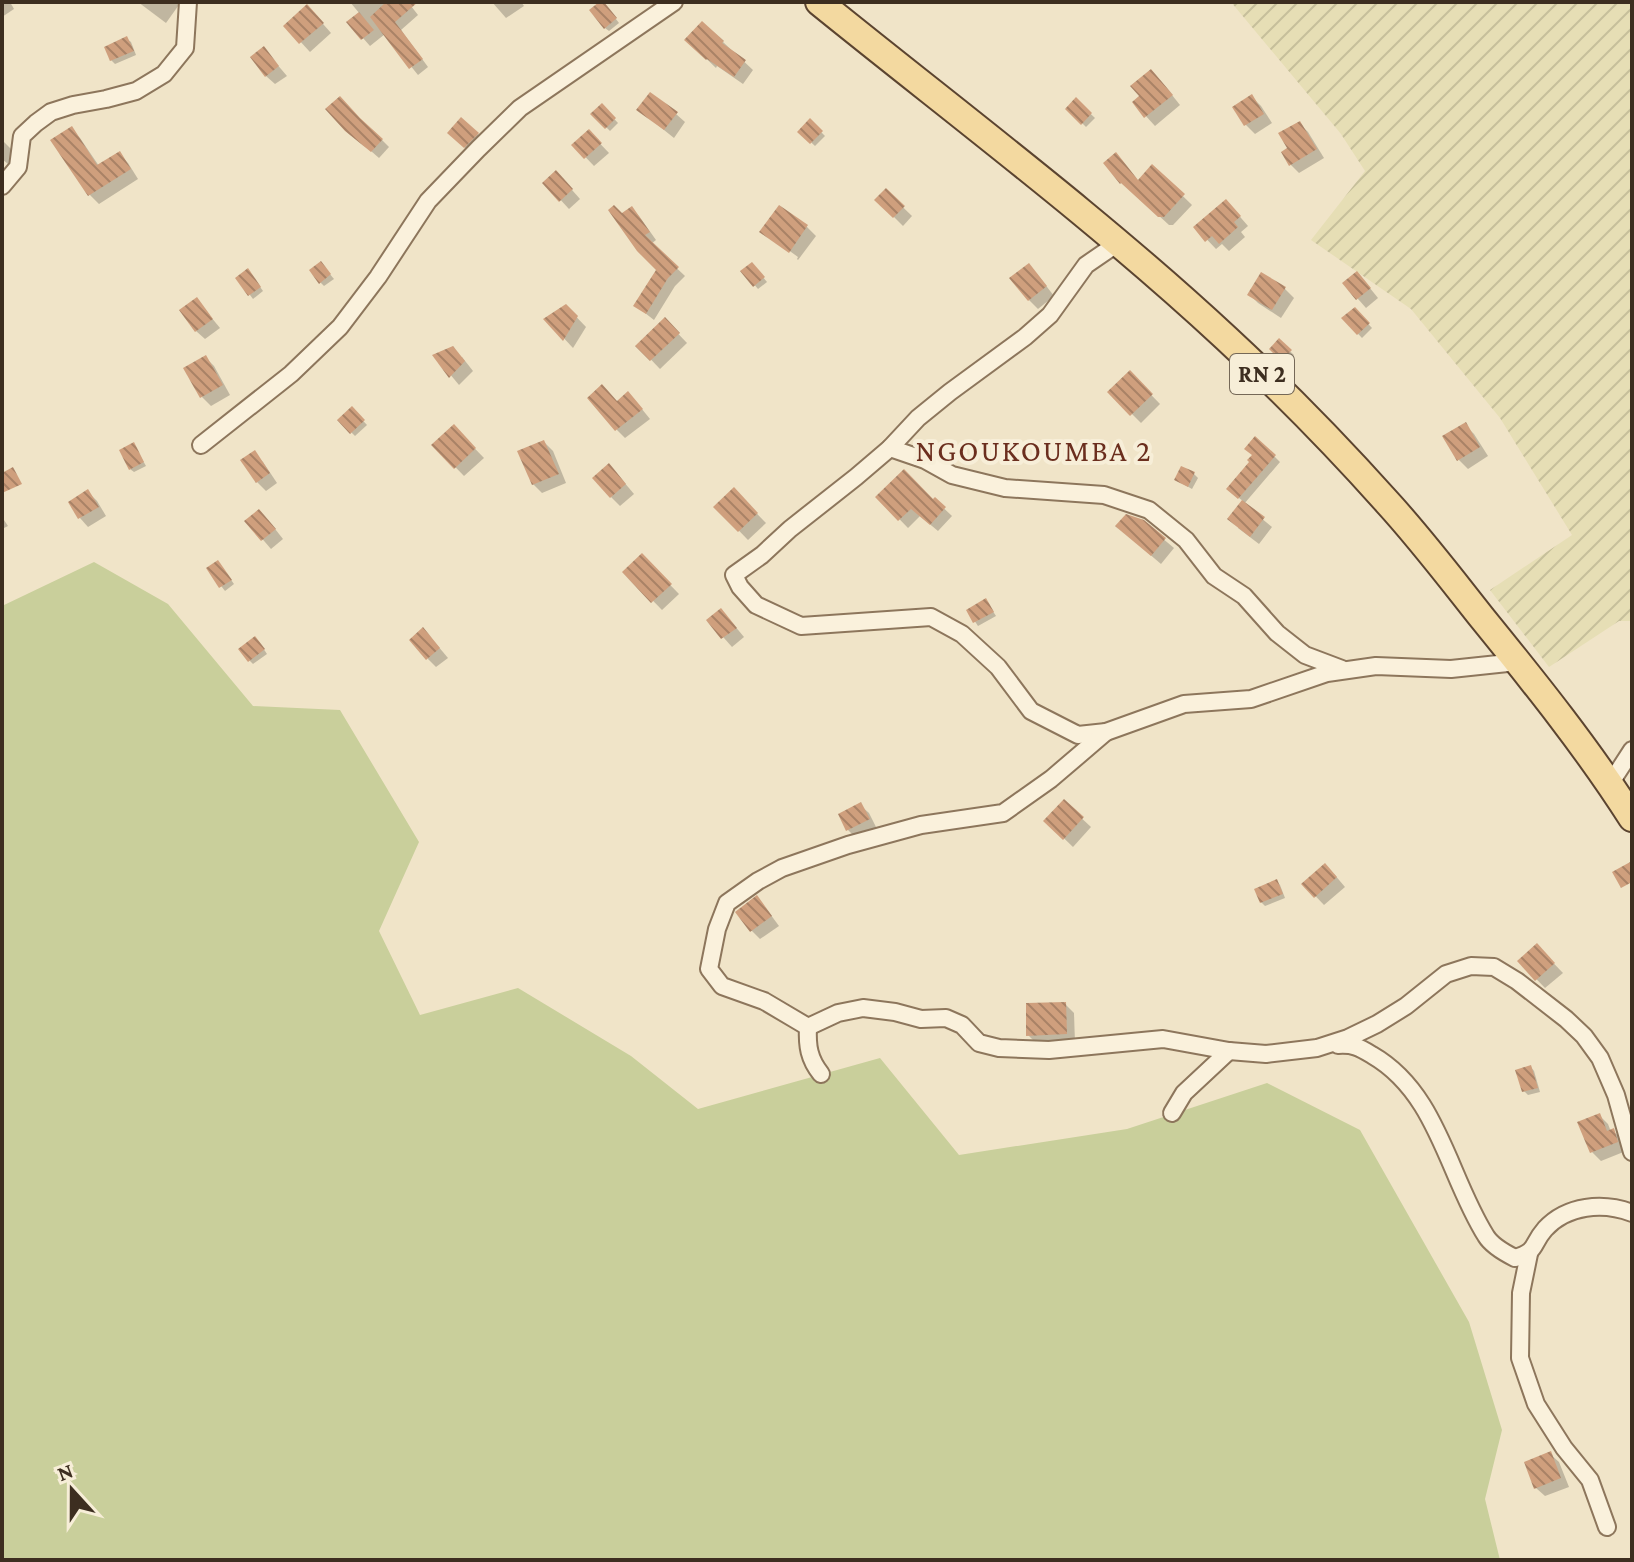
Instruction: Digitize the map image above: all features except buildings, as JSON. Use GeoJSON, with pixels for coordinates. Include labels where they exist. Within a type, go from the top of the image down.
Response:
{"type":"FeatureCollection","features":[{"type":"Feature","properties":{"kind":"main road","name":"RN 2"},"geometry":{"type":"LineString","coordinates":[[834,6],[1118,243],[1226,338],[1388,503],[1517,662],[1610,784],[1632,818]]}},
{"type":"Feature","properties":{"kind":"street"},"geometry":{"type":"LineString","coordinates":[[2,186],[18,167],[22,136],[51,112],[136,91],[164,74],[185,48],[188,2]]}},
{"type":"Feature","properties":{"kind":"street"},"geometry":{"type":"LineString","coordinates":[[201,445],[291,374],[340,327],[378,277],[428,201],[520,108],[674,2]]}},
{"type":"Feature","properties":{"kind":"street"},"geometry":{"type":"LineString","coordinates":[[1118,243],[1086,265],[1050,315],[1025,337],[918,418],[890,448],[734,575],[756,605],[801,626],[931,617],[962,634],[998,667],[1031,711],[1078,735],[1106,732],[1184,704],[1251,699],[1327,673],[1376,666],[1451,669],[1517,662]]}},
{"type":"Feature","properties":{"kind":"street"},"geometry":{"type":"LineString","coordinates":[[890,448],[925,460],[952,475],[992,485],[1104,495],[1149,510],[1186,540],[1214,576],[1244,596],[1277,633],[1305,655],[1347,671]]}},
{"type":"Feature","properties":{"kind":"street"},"geometry":{"type":"LineString","coordinates":[[808,1027],[764,1001],[722,986],[709,969],[717,929],[727,903],[782,868],[848,845],[921,825],[1003,813],[1051,779],[1106,732]]}},
{"type":"Feature","properties":{"kind":"street"},"geometry":{"type":"LineString","coordinates":[[1610,784],[1632,750]]}},
{"type":"Feature","properties":{"kind":"street"},"geometry":{"type":"LineString","coordinates":[[1317,1048],[1377,1024],[1406,1006],[1446,974],[1471,966],[1494,967],[1517,981],[1584,1036],[1600,1058],[1616,1095],[1632,1152]]}},
{"type":"Feature","properties":{"kind":"street"},"geometry":{"type":"LineString","coordinates":[[808,1027],[838,1013],[863,1008],[921,1019],[946,1018],[962,1025],[979,1043],[999,1048],[1049,1050],[1163,1039],[1266,1054],[1354,1044],[1387,1063],[1419,1098],[1441,1138],[1487,1239],[1515,1258],[1529,1254]]}},
{"type":"Feature","properties":{"kind":"street"},"geometry":{"type":"LineString","coordinates":[[808,1027],[807,1046],[813,1064],[821,1074]]}},
{"type":"Feature","properties":{"kind":"street"},"geometry":{"type":"LineString","coordinates":[[1172,1113],[1184,1093],[1229,1051]]}},
{"type":"Feature","properties":{"kind":"street"},"geometry":{"type":"LineString","coordinates":[[1607,1527],[1590,1480],[1564,1448],[1536,1404],[1520,1358],[1521,1293],[1529,1254],[1545,1230],[1563,1214],[1586,1207],[1619,1208],[1632,1213]]}},
{"type":"Feature","properties":{"kind":"shaded area"},"geometry":{"type":"Polygon","coordinates":[[[1231,2],[1632,2],[1632,621],[1619,621],[1549,667],[1490,590],[1572,535],[1500,418],[1411,309],[1311,240],[1365,171],[1341,134],[1231,2]]]}},
{"type":"Feature","properties":{"kind":"green space"},"geometry":{"type":"Polygon","coordinates":[[[94,562],[168,604],[253,706],[340,710],[419,842],[379,931],[420,1015],[518,988],[631,1056],[698,1109],[880,1058],[959,1155],[1127,1129],[1267,1083],[1360,1130],[1469,1322],[1502,1430],[1485,1499],[1500,1560],[2,1560],[2,606],[94,562]]]}},
{"type":"Feature","properties":{"kind":"district","name":"NGOUKOUMBA 2"},"geometry":{"type":"Point","coordinates":[1034,451]}}]}
